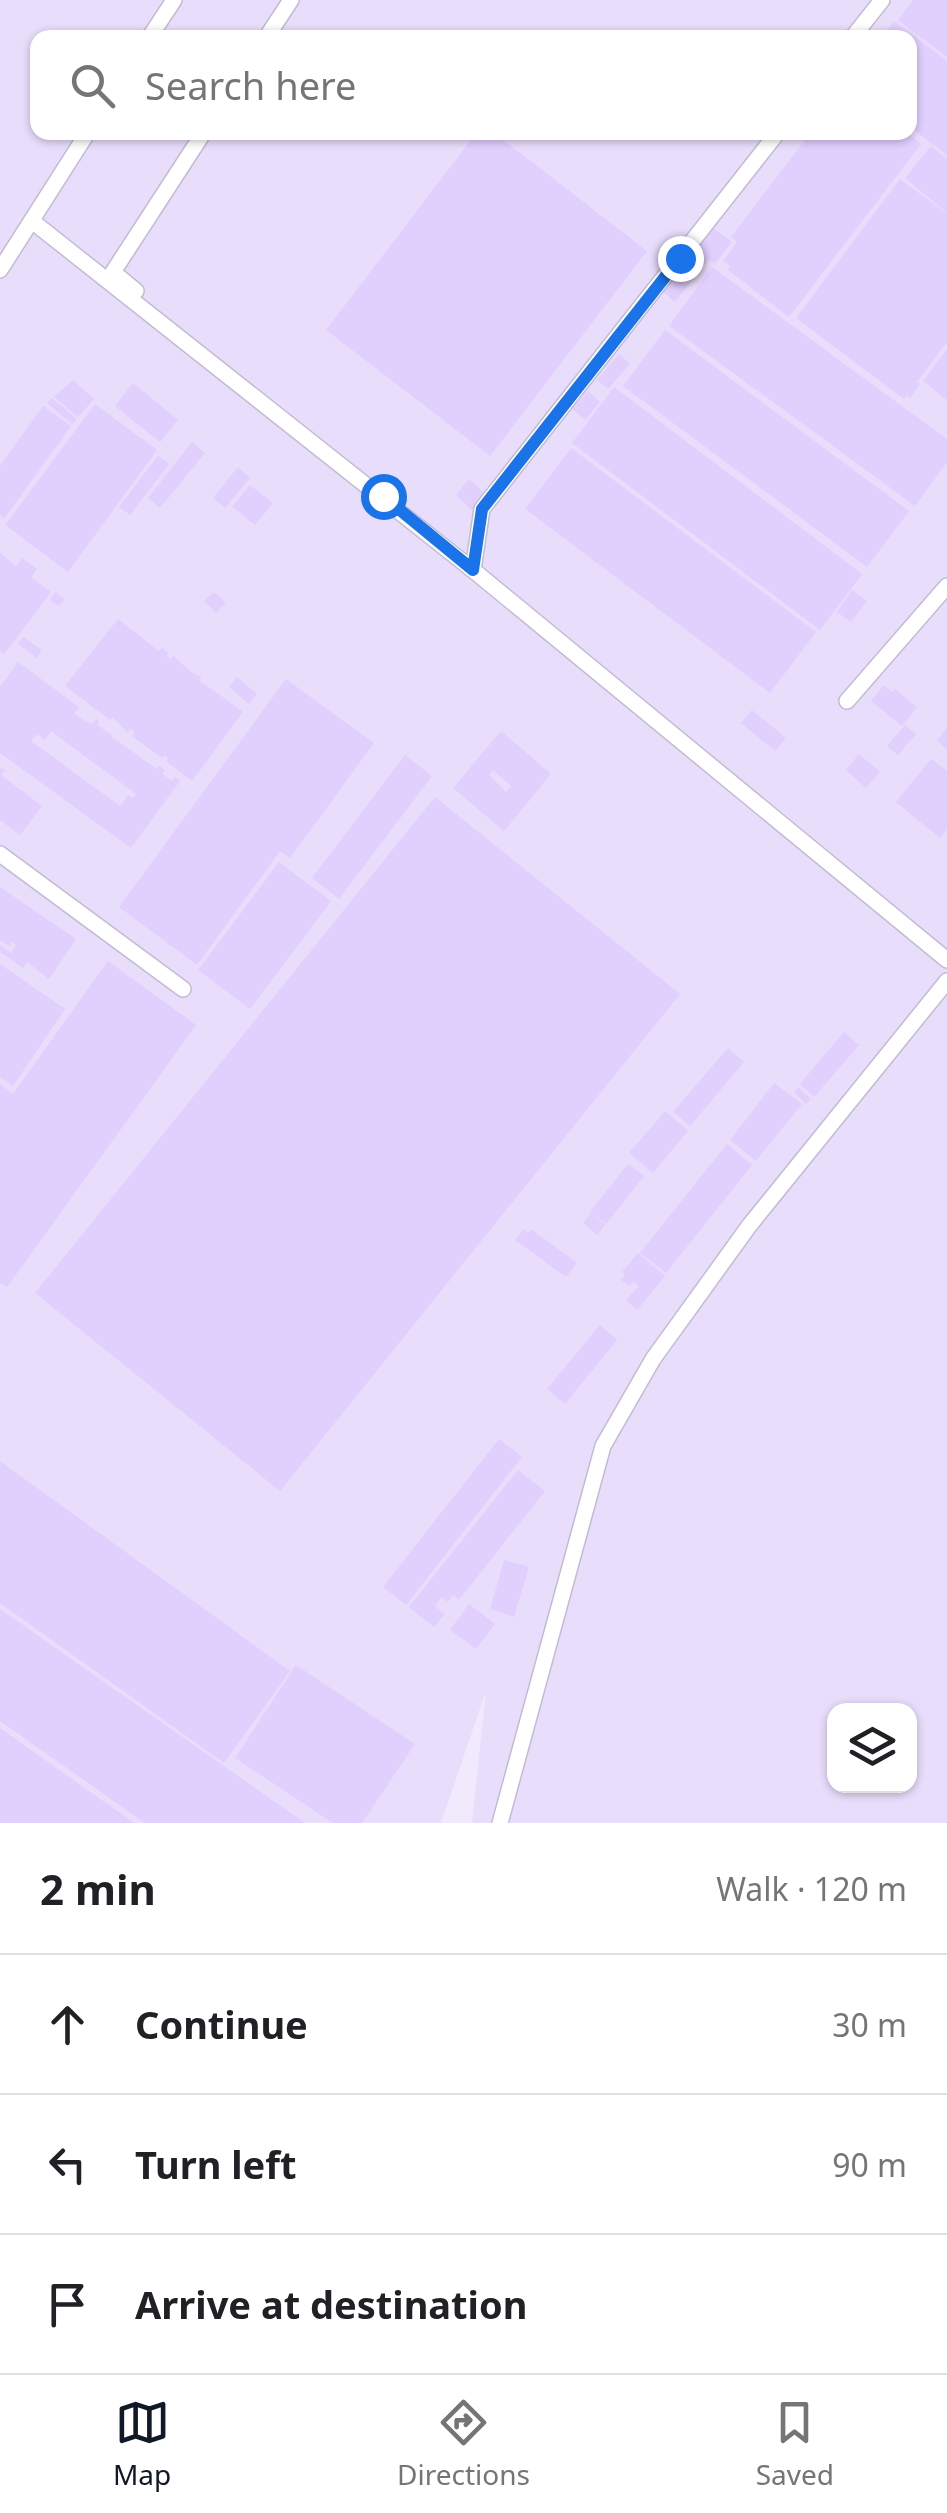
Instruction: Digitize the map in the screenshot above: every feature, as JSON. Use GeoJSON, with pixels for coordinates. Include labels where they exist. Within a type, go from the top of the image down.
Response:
{"type":"FeatureCollection","features":[{"type":"Feature","properties":{"kind":"lane"},"geometry":{"type":"LineString","coordinates":[[155,30],[174,0]]}},
{"type":"Feature","properties":{"kind":"lane"},"geometry":{"type":"LineString","coordinates":[[271,30],[291,0]]}},
{"type":"Feature","properties":{"kind":"lane"},"geometry":{"type":"LineString","coordinates":[[858,30],[882,0]]}},
{"type":"Feature","properties":{"kind":"lane"},"geometry":{"type":"LineString","coordinates":[[0,270],[83,140]]}},
{"type":"Feature","properties":{"kind":"lane"},"geometry":{"type":"LineString","coordinates":[[199,140],[114,272],[947,960]]}},
{"type":"Feature","properties":{"kind":"lane"},"geometry":{"type":"LineString","coordinates":[[473,570],[482,509],[772,140]]}},
{"type":"Feature","properties":{"kind":"lane"},"geometry":{"type":"LineString","coordinates":[[32,220],[473,570]]}},
{"type":"Feature","properties":{"kind":"lane"},"geometry":{"type":"LineString","coordinates":[[847,701],[947,586]]}},
{"type":"Feature","properties":{"kind":"lane"},"geometry":{"type":"LineString","coordinates":[[0,854],[183,989]]}},
{"type":"Feature","properties":{"kind":"lane"},"geometry":{"type":"LineString","coordinates":[[500,1823],[603,1446],[654,1358],[749,1226],[947,981]]}},
{"type":"Feature","properties":{"kind":"shaded area"},"geometry":{"type":"Polygon","coordinates":[[[0,0],[947,0],[947,1823],[472,1823],[486,1691],[441,1823],[0,1823],[0,0]]]}},
{"type":"Feature","properties":{"kind":"building"},"geometry":{"type":"Polygon","coordinates":[[[913,0],[947,0],[947,57],[917,34],[917,30],[898,20],[913,0]]]}},
{"type":"Feature","properties":{"kind":"building"},"geometry":{"type":"Polygon","coordinates":[[[894,21],[906,30],[888,30],[894,21]]]}},
{"type":"Feature","properties":{"kind":"building"},"geometry":{"type":"Polygon","coordinates":[[[917,38],[947,61],[947,155],[917,132],[917,38]]]}},
{"type":"Feature","properties":{"kind":"building"},"geometry":{"type":"Polygon","coordinates":[[[471,140],[503,140],[647,251],[490,456],[326,330],[471,140]]]}},
{"type":"Feature","properties":{"kind":"building"},"geometry":{"type":"Polygon","coordinates":[[[805,140],[916,140],[921,144],[789,317],[728,270],[730,267],[723,261],[737,242],[731,237],[805,140]]]}},
{"type":"Feature","properties":{"kind":"building"},"geometry":{"type":"Polygon","coordinates":[[[931,146],[947,159],[947,213],[905,178],[931,146]]]}},
{"type":"Feature","properties":{"kind":"building"},"geometry":{"type":"Polygon","coordinates":[[[900,179],[947,214],[947,342],[910,398],[907,395],[904,399],[796,318],[900,179]]]}},
{"type":"Feature","properties":{"kind":"building"},"geometry":{"type":"Polygon","coordinates":[[[712,227],[732,242],[715,264],[709,259],[675,302],[662,291],[712,227]]]}},
{"type":"Feature","properties":{"kind":"building"},"geometry":{"type":"Polygon","coordinates":[[[712,267],[947,439],[947,462],[915,506],[669,326],[712,267]]]}},
{"type":"Feature","properties":{"kind":"building"},"geometry":{"type":"Polygon","coordinates":[[[665,330],[909,511],[867,567],[623,386],[665,330]]]}},
{"type":"Feature","properties":{"kind":"building"},"geometry":{"type":"Polygon","coordinates":[[[947,349],[947,400],[923,381],[947,349]]]}},
{"type":"Feature","properties":{"kind":"building"},"geometry":{"type":"Polygon","coordinates":[[[619,354],[630,364],[608,389],[597,380],[619,354]]]}},
{"type":"Feature","properties":{"kind":"building"},"geometry":{"type":"Polygon","coordinates":[[[73,380],[94,399],[78,417],[54,397],[73,380]]]}},
{"type":"Feature","properties":{"kind":"building"},"geometry":{"type":"Polygon","coordinates":[[[133,383],[178,420],[160,442],[115,406],[133,383]]]}},
{"type":"Feature","properties":{"kind":"building"},"geometry":{"type":"Polygon","coordinates":[[[614,387],[862,574],[820,630],[572,443],[614,387]]]}},
{"type":"Feature","properties":{"kind":"building"},"geometry":{"type":"Polygon","coordinates":[[[588,391],[600,402],[585,420],[572,409],[588,391]]]}},
{"type":"Feature","properties":{"kind":"building"},"geometry":{"type":"Polygon","coordinates":[[[52,398],[77,419],[72,424],[47,403],[52,398]]]}},
{"type":"Feature","properties":{"kind":"building"},"geometry":{"type":"Polygon","coordinates":[[[95,404],[157,450],[68,572],[5,525],[95,404]]]}},
{"type":"Feature","properties":{"kind":"building"},"geometry":{"type":"Polygon","coordinates":[[[43,406],[71,426],[4,519],[0,515],[0,466],[43,406]]]}},
{"type":"Feature","properties":{"kind":"building"},"geometry":{"type":"Polygon","coordinates":[[[192,442],[205,453],[160,508],[148,498],[192,442]]]}},
{"type":"Feature","properties":{"kind":"building"},"geometry":{"type":"Polygon","coordinates":[[[571,448],[816,632],[770,693],[525,509],[571,448]]]}},
{"type":"Feature","properties":{"kind":"building"},"geometry":{"type":"Polygon","coordinates":[[[158,456],[169,464],[130,515],[119,507],[158,456]]]}},
{"type":"Feature","properties":{"kind":"building"},"geometry":{"type":"Polygon","coordinates":[[[238,467],[250,478],[225,508],[213,498],[238,467]]]}},
{"type":"Feature","properties":{"kind":"building"},"geometry":{"type":"Polygon","coordinates":[[[469,479],[486,495],[472,510],[456,495],[469,479]]]}},
{"type":"Feature","properties":{"kind":"building"},"geometry":{"type":"Polygon","coordinates":[[[250,485],[273,503],[255,525],[232,507],[250,485]]]}},
{"type":"Feature","properties":{"kind":"building"},"geometry":{"type":"Polygon","coordinates":[[[0,553],[16,566],[22,558],[37,569],[31,577],[51,592],[4,654],[0,651],[0,553]]]}},
{"type":"Feature","properties":{"kind":"building"},"geometry":{"type":"Polygon","coordinates":[[[852,590],[867,601],[851,622],[837,612],[852,590]]]}},
{"type":"Feature","properties":{"kind":"building"},"geometry":{"type":"Polygon","coordinates":[[[55,592],[65,599],[59,606],[50,600],[55,592]]]}},
{"type":"Feature","properties":{"kind":"building"},"geometry":{"type":"Polygon","coordinates":[[[214,592],[226,603],[216,613],[204,601],[214,592]]]}},
{"type":"Feature","properties":{"kind":"building"},"geometry":{"type":"Polygon","coordinates":[[[118,619],[159,651],[162,648],[169,653],[166,656],[173,656],[202,677],[199,680],[243,712],[192,781],[166,761],[164,755],[162,758],[132,736],[135,732],[130,729],[128,733],[113,717],[110,720],[65,686],[118,619]]]}},
{"type":"Feature","properties":{"kind":"building"},"geometry":{"type":"Polygon","coordinates":[[[23,637],[42,650],[37,658],[18,644],[23,637]]]}},
{"type":"Feature","properties":{"kind":"building"},"geometry":{"type":"Polygon","coordinates":[[[18,662],[79,707],[74,713],[93,724],[96,719],[97,725],[113,736],[111,739],[157,769],[159,766],[165,770],[162,774],[172,781],[175,777],[180,781],[131,848],[0,753],[0,687],[18,662]],[[51,731],[45,740],[37,734],[31,741],[120,806],[128,795],[133,798],[136,794],[51,731]]]}},
{"type":"Feature","properties":{"kind":"building"},"geometry":{"type":"Polygon","coordinates":[[[237,677],[257,694],[249,704],[229,687],[237,677]]]}},
{"type":"Feature","properties":{"kind":"building"},"geometry":{"type":"Polygon","coordinates":[[[286,679],[374,743],[290,858],[280,851],[197,965],[119,907],[286,679]]]}},
{"type":"Feature","properties":{"kind":"building"},"geometry":{"type":"Polygon","coordinates":[[[884,685],[917,707],[902,726],[871,701],[884,685]]]}},
{"type":"Feature","properties":{"kind":"building"},"geometry":{"type":"Polygon","coordinates":[[[752,710],[786,738],[775,751],[741,723],[752,710]]]}},
{"type":"Feature","properties":{"kind":"building"},"geometry":{"type":"Polygon","coordinates":[[[905,725],[916,734],[898,755],[887,746],[905,725]]]}},
{"type":"Feature","properties":{"kind":"building"},"geometry":{"type":"Polygon","coordinates":[[[947,727],[947,749],[937,741],[947,727]]]}},
{"type":"Feature","properties":{"kind":"building"},"geometry":{"type":"Polygon","coordinates":[[[501,731],[551,774],[504,831],[453,788],[501,731]],[[493,770],[489,775],[506,792],[511,786],[493,770]]]}},
{"type":"Feature","properties":{"kind":"building"},"geometry":{"type":"Polygon","coordinates":[[[859,754],[880,772],[866,788],[846,770],[859,754]]]}},
{"type":"Feature","properties":{"kind":"building"},"geometry":{"type":"Polygon","coordinates":[[[405,755],[432,776],[339,899],[312,878],[405,755]]]}},
{"type":"Feature","properties":{"kind":"building"},"geometry":{"type":"Polygon","coordinates":[[[931,759],[947,771],[947,829],[940,838],[896,802],[931,759]]]}},
{"type":"Feature","properties":{"kind":"building"},"geometry":{"type":"Polygon","coordinates":[[[0,767],[5,770],[1,775],[42,806],[20,835],[0,820],[0,767]]]}},
{"type":"Feature","properties":{"kind":"building"},"geometry":{"type":"Polygon","coordinates":[[[435,797],[680,994],[280,1491],[35,1293],[435,797]]]}},
{"type":"Feature","properties":{"kind":"building"},"geometry":{"type":"Polygon","coordinates":[[[279,862],[331,901],[250,1009],[198,970],[279,862]]]}},
{"type":"Feature","properties":{"kind":"building"},"geometry":{"type":"Polygon","coordinates":[[[0,887],[76,939],[49,979],[27,962],[23,968],[0,952],[0,945],[11,953],[16,945],[12,942],[9,946],[0,940],[0,887]]]}},
{"type":"Feature","properties":{"kind":"building"},"geometry":{"type":"Polygon","coordinates":[[[108,961],[196,1025],[7,1287],[0,1283],[0,1084],[13,1094],[108,961]]]}},
{"type":"Feature","properties":{"kind":"building"},"geometry":{"type":"Polygon","coordinates":[[[0,964],[65,1009],[13,1086],[0,1077],[0,964]]]}},
{"type":"Feature","properties":{"kind":"building"},"geometry":{"type":"Polygon","coordinates":[[[844,1032],[859,1045],[814,1097],[800,1084],[844,1032]]]}},
{"type":"Feature","properties":{"kind":"building"},"geometry":{"type":"Polygon","coordinates":[[[728,1048],[744,1062],[690,1126],[673,1112],[728,1048]]]}},
{"type":"Feature","properties":{"kind":"building"},"geometry":{"type":"Polygon","coordinates":[[[774,1083],[802,1104],[756,1161],[730,1140],[774,1083]]]}},
{"type":"Feature","properties":{"kind":"building"},"geometry":{"type":"Polygon","coordinates":[[[798,1087],[811,1099],[806,1104],[794,1092],[798,1087]]]}},
{"type":"Feature","properties":{"kind":"building"},"geometry":{"type":"Polygon","coordinates":[[[665,1111],[688,1131],[653,1173],[629,1153],[665,1111]]]}},
{"type":"Feature","properties":{"kind":"building"},"geometry":{"type":"Polygon","coordinates":[[[727,1144],[752,1165],[666,1273],[640,1253],[727,1144]]]}},
{"type":"Feature","properties":{"kind":"building"},"geometry":{"type":"Polygon","coordinates":[[[628,1164],[644,1176],[606,1224],[590,1212],[628,1164]]]}},
{"type":"Feature","properties":{"kind":"building"},"geometry":{"type":"Polygon","coordinates":[[[591,1213],[605,1225],[597,1235],[583,1223],[591,1213]]]}},
{"type":"Feature","properties":{"kind":"building"},"geometry":{"type":"Polygon","coordinates":[[[523,1229],[528,1233],[531,1229],[577,1263],[566,1277],[515,1240],[523,1229]]]}},
{"type":"Feature","properties":{"kind":"building"},"geometry":{"type":"Polygon","coordinates":[[[638,1253],[665,1276],[637,1310],[626,1300],[639,1286],[633,1282],[629,1286],[621,1280],[625,1274],[622,1272],[638,1253]]]}},
{"type":"Feature","properties":{"kind":"building"},"geometry":{"type":"Polygon","coordinates":[[[600,1325],[617,1340],[565,1404],[547,1389],[600,1325]]]}},
{"type":"Feature","properties":{"kind":"building"},"geometry":{"type":"Polygon","coordinates":[[[499,1439],[522,1457],[406,1605],[383,1587],[499,1439]]]}},
{"type":"Feature","properties":{"kind":"building"},"geometry":{"type":"Polygon","coordinates":[[[0,1461],[290,1671],[224,1763],[0,1603],[0,1461]]]}},
{"type":"Feature","properties":{"kind":"building"},"geometry":{"type":"Polygon","coordinates":[[[518,1470],[545,1491],[459,1600],[453,1595],[448,1602],[441,1597],[435,1606],[445,1614],[434,1627],[409,1607],[518,1470]]]}},
{"type":"Feature","properties":{"kind":"building"},"geometry":{"type":"Polygon","coordinates":[[[504,1560],[529,1567],[514,1617],[490,1609],[504,1560]]]}},
{"type":"Feature","properties":{"kind":"building"},"geometry":{"type":"Polygon","coordinates":[[[469,1604],[495,1624],[476,1649],[450,1630],[469,1604]]]}},
{"type":"Feature","properties":{"kind":"building"},"geometry":{"type":"Polygon","coordinates":[[[0,1609],[305,1823],[145,1823],[0,1721],[0,1609]]]}},
{"type":"Feature","properties":{"kind":"building"},"geometry":{"type":"Polygon","coordinates":[[[296,1665],[415,1744],[362,1823],[333,1823],[235,1758],[296,1665]]]}},
{"type":"Feature","properties":{"kind":"building"},"geometry":{"type":"Polygon","coordinates":[[[0,1728],[134,1823],[0,1823],[0,1728]]]}},
{"type":"Feature","properties":{"kind":"route"},"geometry":{"type":"LineString","coordinates":[[383,496],[473,570],[482,509],[680,258]]}}]}
